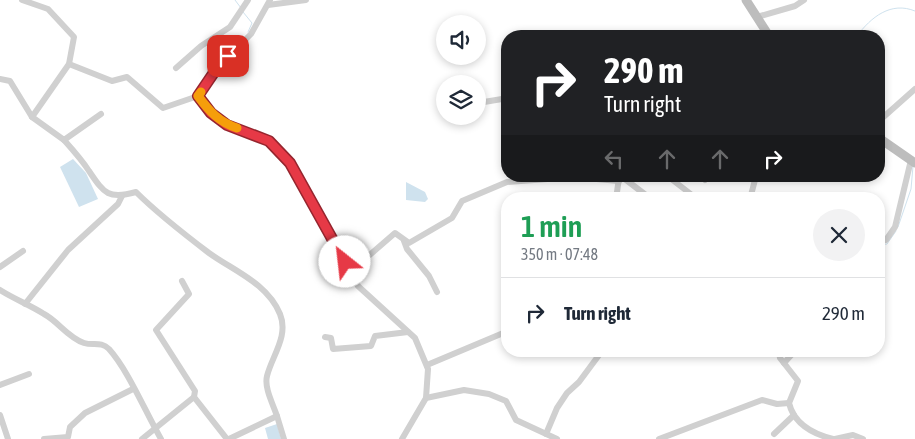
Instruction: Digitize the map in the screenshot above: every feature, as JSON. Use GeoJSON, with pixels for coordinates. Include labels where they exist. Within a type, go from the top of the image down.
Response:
{"type":"FeatureCollection","features":[{"type":"Feature","properties":{"kind":"street"},"geometry":{"type":"LineString","coordinates":[[22,0],[48,9],[74,37],[69,64],[32,116]]}},
{"type":"Feature","properties":{"kind":"street"},"geometry":{"type":"LineString","coordinates":[[176,68],[201,46],[230,27],[248,0]]}},
{"type":"Feature","properties":{"kind":"street"},"geometry":{"type":"LineString","coordinates":[[69,64],[112,81],[127,78],[163,108],[198,96],[217,68],[251,34],[269,3],[306,0]]}},
{"type":"Feature","properties":{"kind":"street"},"geometry":{"type":"LineString","coordinates":[[746,0],[766,30]]}},
{"type":"Feature","properties":{"kind":"street"},"geometry":{"type":"LineString","coordinates":[[758,17],[796,6],[804,0]]}},
{"type":"Feature","properties":{"kind":"street"},"geometry":{"type":"LineString","coordinates":[[0,79],[10,82],[32,116],[64,140],[99,187],[106,192],[122,196],[136,192],[155,210],[209,253],[240,271],[270,299],[280,314],[282,325],[281,345],[266,377],[268,390],[284,439]]}},
{"type":"Feature","properties":{"kind":"street"},"geometry":{"type":"LineString","coordinates":[[885,116],[915,89]]}},
{"type":"Feature","properties":{"kind":"street"},"geometry":{"type":"LineString","coordinates":[[198,96],[211,113],[227,125],[269,141],[290,163],[358,286],[416,338],[426,365],[426,398],[402,439]]}},
{"type":"Feature","properties":{"kind":"street"},"geometry":{"type":"LineString","coordinates":[[486,102],[501,99]]}},
{"type":"Feature","properties":{"kind":"street"},"geometry":{"type":"LineString","coordinates":[[64,140],[101,114]]}},
{"type":"Feature","properties":{"kind":"street"},"geometry":{"type":"LineString","coordinates":[[885,142],[913,161],[895,227],[885,240]]}},
{"type":"Feature","properties":{"kind":"street"},"geometry":{"type":"LineString","coordinates":[[350,272],[395,233],[409,243],[417,240],[452,218],[462,201],[507,182]]}},
{"type":"Feature","properties":{"kind":"street"},"geometry":{"type":"LineString","coordinates":[[626,182],[641,192]]}},
{"type":"Feature","properties":{"kind":"street"},"geometry":{"type":"LineString","coordinates":[[676,182],[689,192]]}},
{"type":"Feature","properties":{"kind":"street"},"geometry":{"type":"LineString","coordinates":[[24,304],[68,250],[118,204],[122,196]]}},
{"type":"Feature","properties":{"kind":"street"},"geometry":{"type":"LineString","coordinates":[[404,241],[407,249],[429,276],[437,292]]}},
{"type":"Feature","properties":{"kind":"street"},"geometry":{"type":"LineString","coordinates":[[0,267],[23,251]]}},
{"type":"Feature","properties":{"kind":"street"},"geometry":{"type":"LineString","coordinates":[[182,282],[189,294],[156,330],[195,392],[194,397],[228,439],[277,416]]}},
{"type":"Feature","properties":{"kind":"street"},"geometry":{"type":"LineString","coordinates":[[0,290],[45,314],[64,332],[75,338],[86,343],[99,343],[107,347],[120,363],[161,439]]}},
{"type":"Feature","properties":{"kind":"street"},"geometry":{"type":"LineString","coordinates":[[326,337],[331,338],[333,349],[371,346],[375,336],[408,332]]}},
{"type":"Feature","properties":{"kind":"street"},"geometry":{"type":"LineString","coordinates":[[426,365],[501,334]]}},
{"type":"Feature","properties":{"kind":"street"},"geometry":{"type":"LineString","coordinates":[[546,434],[557,408],[567,393],[579,382],[598,357]]}},
{"type":"Feature","properties":{"kind":"street"},"geometry":{"type":"LineString","coordinates":[[780,357],[798,381],[789,403],[794,415],[804,426],[834,439],[853,435],[864,439]]}},
{"type":"Feature","properties":{"kind":"street"},"geometry":{"type":"LineString","coordinates":[[784,363],[790,357]]}},
{"type":"Feature","properties":{"kind":"street"},"geometry":{"type":"LineString","coordinates":[[0,385],[29,374]]}},
{"type":"Feature","properties":{"kind":"street"},"geometry":{"type":"LineString","coordinates":[[44,439],[68,437],[70,427],[85,413],[133,389]]}},
{"type":"Feature","properties":{"kind":"street"},"geometry":{"type":"LineString","coordinates":[[426,398],[464,390],[489,394],[506,401],[516,420],[557,439]]}},
{"type":"Feature","properties":{"kind":"street"},"geometry":{"type":"LineString","coordinates":[[142,439],[194,397]]}},
{"type":"Feature","properties":{"kind":"street"},"geometry":{"type":"LineString","coordinates":[[659,439],[762,400],[778,404],[789,403]]}},
{"type":"Feature","properties":{"kind":"street"},"geometry":{"type":"LineString","coordinates":[[0,415],[8,439]]}},
{"type":"Feature","properties":{"kind":"street"},"geometry":{"type":"LineString","coordinates":[[774,434],[794,415]]}},
{"type":"Feature","properties":{"kind":"water"},"geometry":{"type":"Polygon","coordinates":[[[73,159],[86,173],[98,199],[79,207],[60,167],[73,159]]]}},
{"type":"Feature","properties":{"kind":"water"},"geometry":{"type":"Polygon","coordinates":[[[406,182],[425,192],[428,199],[425,202],[406,200],[406,182]]]}},
{"type":"Feature","properties":{"kind":"water"},"geometry":{"type":"Polygon","coordinates":[[[277,424],[281,439],[268,439],[265,428],[277,424]]]}},
{"type":"Feature","properties":{"kind":"waterway"},"geometry":{"type":"LineString","coordinates":[[235,0],[241,8]]}},
{"type":"Feature","properties":{"kind":"waterway"},"geometry":{"type":"LineString","coordinates":[[862,30],[875,17],[890,10],[906,8],[915,11]]}},
{"type":"Feature","properties":{"kind":"waterway"},"geometry":{"type":"LineString","coordinates":[[243,12],[252,23],[248,32]]}},
{"type":"Feature","properties":{"kind":"waterway"},"geometry":{"type":"LineString","coordinates":[[898,227],[911,189],[913,166]]}},
{"type":"Feature","properties":{"kind":"waterway"},"geometry":{"type":"LineString","coordinates":[[885,244],[896,231]]}},
{"type":"Feature","properties":{"kind":"slow traffic"},"geometry":{"type":"LineString","coordinates":[[201,92],[198,96],[211,113],[227,125],[237,128]]}},
{"type":"Feature","properties":{"kind":"route"},"geometry":{"type":"LineString","coordinates":[[228,56],[217,68],[198,96],[211,113],[227,125],[269,141],[290,163],[345,262]]}}]}
